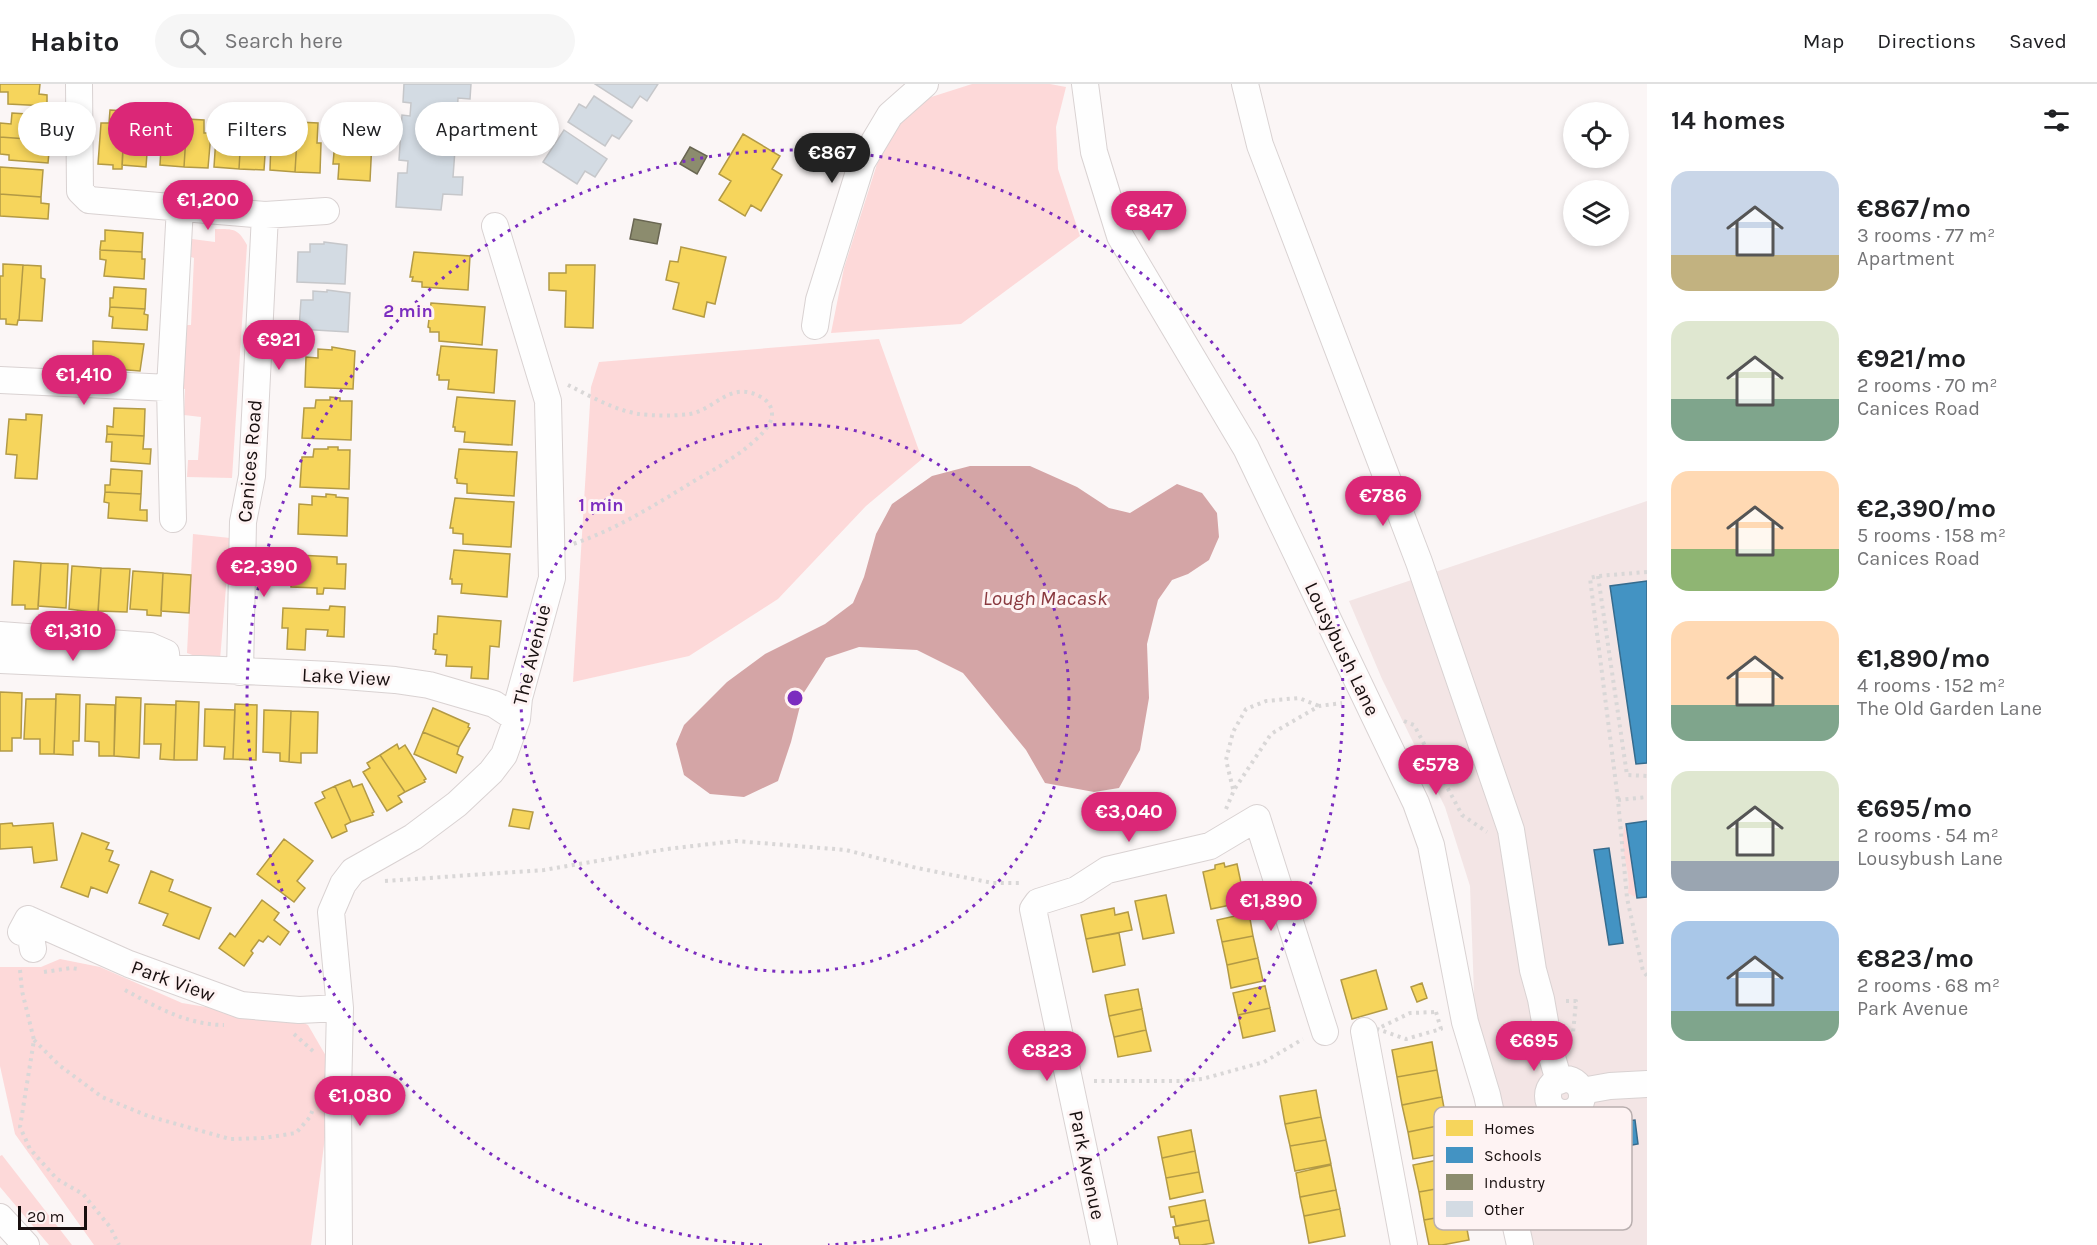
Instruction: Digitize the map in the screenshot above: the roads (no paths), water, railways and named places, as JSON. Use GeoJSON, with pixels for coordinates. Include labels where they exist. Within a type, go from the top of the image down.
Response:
{"type":"FeatureCollection","features":[{"type":"Feature","properties":{"kind":"street"},"geometry":{"type":"LineString","coordinates":[[79,84],[80,190],[89,200],[265,215],[326,211]]}},
{"type":"Feature","properties":{"kind":"street"},"geometry":{"type":"LineString","coordinates":[[815,326],[819,300],[862,162],[890,116],[925,84]]}},
{"type":"Feature","properties":{"kind":"street","name":"Lousybush Lane"},"geometry":{"type":"LineString","coordinates":[[1085,84],[1094,152],[1120,236],[1246,448],[1416,803],[1431,845],[1465,1022],[1490,1107]]}},
{"type":"Feature","properties":{"kind":"street"},"geometry":{"type":"LineString","coordinates":[[1245,84],[1260,145],[1419,562],[1512,830],[1533,970],[1550,1050],[1559,1080],[1548,1090],[1548,1101],[1552,1107]]}},
{"type":"Feature","properties":{"kind":"street"},"geometry":{"type":"LineString","coordinates":[[173,519],[170,388],[180,207]]}},
{"type":"Feature","properties":{"kind":"street","name":"Canices Road"},"geometry":{"type":"LineString","coordinates":[[240,672],[243,522],[252,476],[265,215]]}},
{"type":"Feature","properties":{"kind":"street","name":"The Avenue"},"geometry":{"type":"LineString","coordinates":[[339,1245],[340,1008],[331,912],[343,884],[353,871],[413,837],[458,804],[491,772],[504,755],[517,719],[519,698],[552,578],[548,401],[495,226]]}},
{"type":"Feature","properties":{"kind":"street"},"geometry":{"type":"LineString","coordinates":[[0,380],[170,388]]}},
{"type":"Feature","properties":{"kind":"street"},"geometry":{"type":"LineString","coordinates":[[0,635],[150,646],[166,653],[167,667]]}},
{"type":"Feature","properties":{"kind":"street","name":"Lake View"},"geometry":{"type":"LineString","coordinates":[[0,660],[332,675],[429,685],[494,704],[517,719]]}},
{"type":"Feature","properties":{"kind":"street","name":"Park Avenue"},"geometry":{"type":"LineString","coordinates":[[1104,1245],[1033,909],[1038,903],[1076,890],[1107,870],[1210,846],[1257,818],[1326,1032]]}},
{"type":"Feature","properties":{"kind":"street","name":"Park View"},"geometry":{"type":"LineString","coordinates":[[28,952],[129,964],[241,1005],[299,1010],[340,1008]]}},
{"type":"Feature","properties":{"kind":"street"},"geometry":{"type":"LineString","coordinates":[[1371,1030],[1404,1245]]}},
{"type":"Feature","properties":{"kind":"street"},"geometry":{"type":"LineString","coordinates":[[1578,1107],[1582,1103],[1582,1091],[1647,1083]]}},
{"type":"Feature","properties":{"kind":"street"},"geometry":{"type":"LineString","coordinates":[[0,1217],[26,1245]]}},
{"type":"Feature","properties":{"kind":"street","name":"Lousybush Lane"},"geometry":{"type":"LineString","coordinates":[[1517,1230],[1520,1245]]}},
{"type":"Feature","properties":{"kind":"water","name":"Lough Macask"},"geometry":{"type":"Polygon","coordinates":[[[970,466],[1030,466],[1077,487],[1109,508],[1130,513],[1177,484],[1202,493],[1217,513],[1219,537],[1209,560],[1188,574],[1172,580],[1158,600],[1147,644],[1149,698],[1140,750],[1119,788],[1094,792],[1045,783],[1026,750],[963,673],[917,650],[859,647],[826,658],[803,694],[778,781],[744,797],[710,794],[684,775],[676,744],[684,725],[727,682],[765,654],[825,624],[853,603],[864,577],[876,534],[892,504],[932,476],[970,466]]]}}]}
